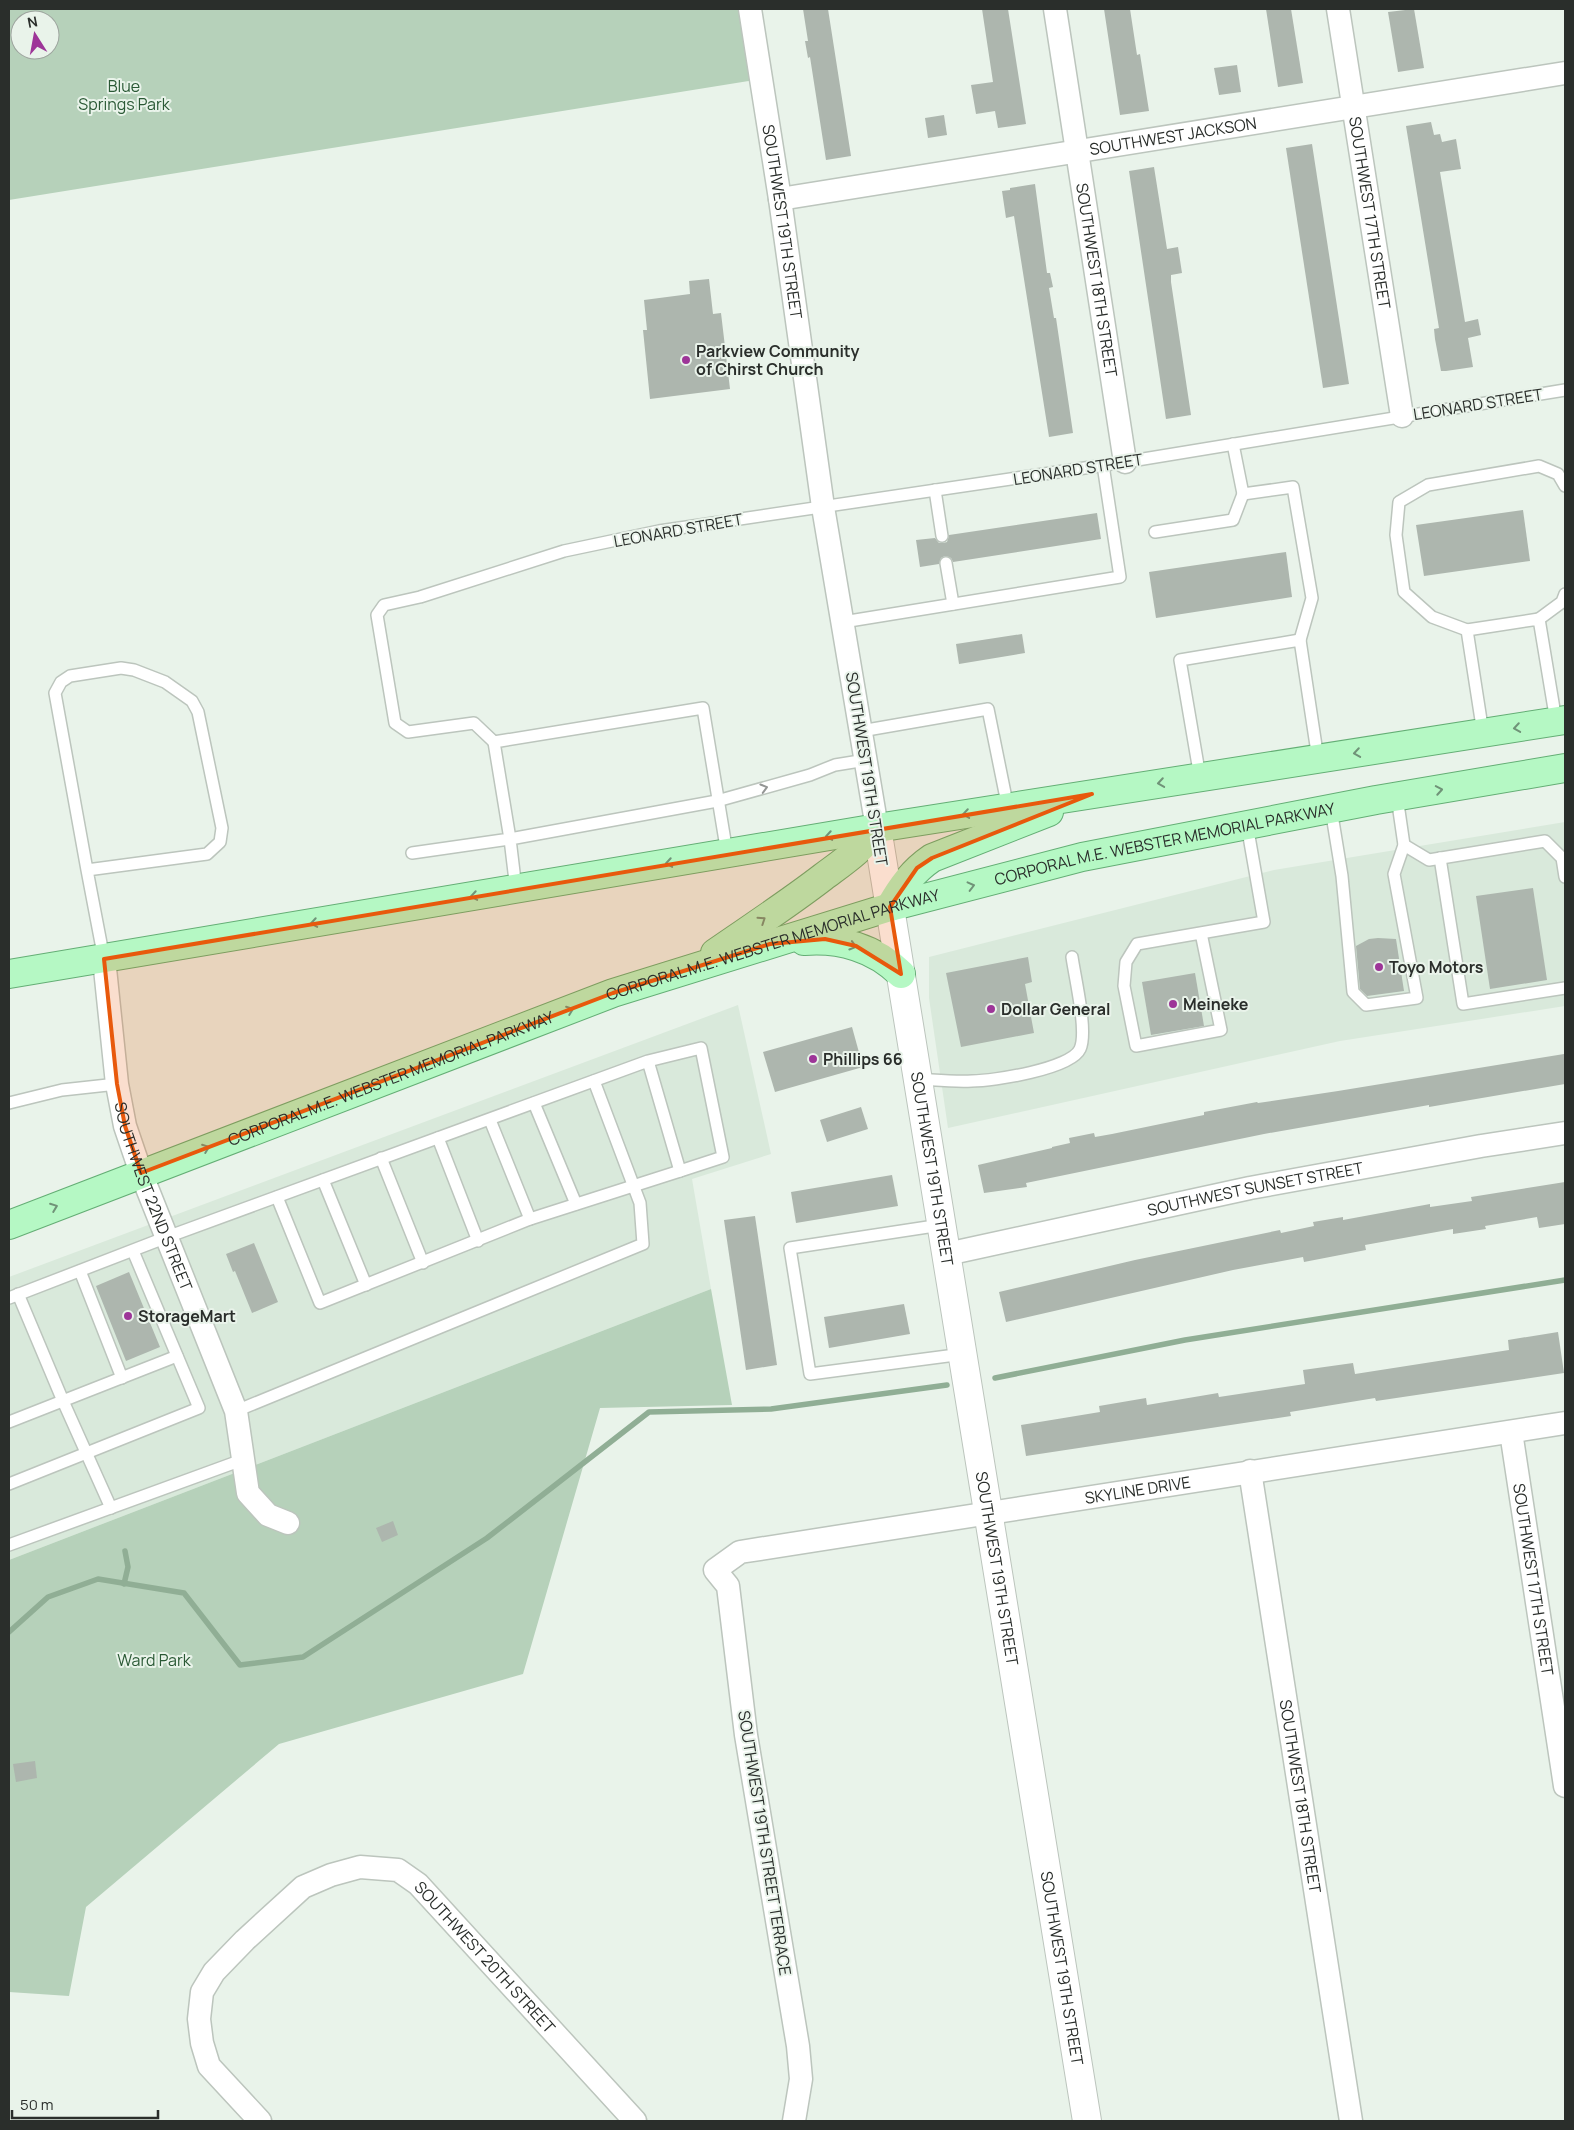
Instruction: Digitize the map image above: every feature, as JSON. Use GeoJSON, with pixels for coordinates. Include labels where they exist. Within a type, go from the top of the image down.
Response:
{"type":"FeatureCollection","features":[{"type":"Feature","properties":{"kind":"main road"},"geometry":{"type":"LineString","coordinates":[[9,974],[877,828],[1561,721]]}},
{"type":"Feature","properties":{"kind":"main road","name":"CORPORAL M.E. WEBSTER MEMORIAL PARKWAY"},"geometry":{"type":"LineString","coordinates":[[9,1225],[614,993],[890,907],[1082,857],[1331,809],[1565,768]]}},
{"type":"Feature","properties":{"kind":"main road"},"geometry":{"type":"LineString","coordinates":[[890,907],[902,886],[917,868],[932,858],[1092,794]]}},
{"type":"Feature","properties":{"kind":"main road"},"geometry":{"type":"LineString","coordinates":[[693,968],[834,869],[866,844],[877,828]]}},
{"type":"Feature","properties":{"kind":"main road"},"geometry":{"type":"LineString","coordinates":[[770,944],[825,939],[856,946],[880,957],[901,974]]}},
{"type":"Feature","properties":{"kind":"street","name":"SOUTHWEST 19TH STREET"},"geometry":{"type":"LineString","coordinates":[[750,9],[780,199],[823,507],[1088,2121]]}},
{"type":"Feature","properties":{"kind":"street","name":"SOUTHWEST 18TH STREET"},"geometry":{"type":"LineString","coordinates":[[1055,9],[1078,151],[1114,464]]}},
{"type":"Feature","properties":{"kind":"street","name":"SOUTHWEST 17TH STREET"},"geometry":{"type":"LineString","coordinates":[[1338,9],[1402,416]]}},
{"type":"Feature","properties":{"kind":"street","name":"SOUTHWEST JACKSON"},"geometry":{"type":"LineString","coordinates":[[780,199],[1565,73]]}},
{"type":"Feature","properties":{"kind":"street","name":"SOUTHWEST 22ND STREET"},"geometry":{"type":"LineString","coordinates":[[104,959],[117,1084],[125,1126],[141,1173],[236,1411],[248,1493],[268,1515],[288,1523]]}},
{"type":"Feature","properties":{"kind":"street","name":"SOUTHWEST SUNSET STREET"},"geometry":{"type":"LineString","coordinates":[[947,1254],[1250,1188],[1481,1146],[1565,1133]]}},
{"type":"Feature","properties":{"kind":"street","name":"SKYLINE DRIVE"},"geometry":{"type":"LineString","coordinates":[[715,1570],[740,1552],[1565,1423]]}},
{"type":"Feature","properties":{"kind":"street","name":"SOUTHWEST 17TH STREET"},"geometry":{"type":"LineString","coordinates":[[1511,1432],[1565,1786]]}},
{"type":"Feature","properties":{"kind":"street","name":"SOUTHWEST 18TH STREET"},"geometry":{"type":"LineString","coordinates":[[1250,1471],[1351,2121]]}},
{"type":"Feature","properties":{"kind":"street","name":"SOUTHWEST 19TH STREET TERRACE"},"geometry":{"type":"LineString","coordinates":[[715,1570],[728,1586],[746,1735],[798,2046],[801,2079],[794,2121]]}},
{"type":"Feature","properties":{"kind":"street","name":"SOUTHWEST 20TH STREET"},"geometry":{"type":"LineString","coordinates":[[260,2121],[210,2066],[202,2043],[199,2019],[202,1992],[214,1972],[227,1957],[303,1887],[330,1874],[360,1867],[398,1870],[418,1884],[635,2121]]}},
{"type":"Feature","properties":{"kind":"lane","name":"LEONARD STREET"},"geometry":{"type":"LineString","coordinates":[[494,742],[474,723],[408,732],[395,723],[377,615],[384,605],[420,597],[564,551],[658,530],[1114,464],[1565,390]]}},
{"type":"Feature","properties":{"kind":"lane"},"geometry":{"type":"LineString","coordinates":[[1155,532],[1233,520],[1243,494],[1234,444]]}},
{"type":"Feature","properties":{"kind":"lane"},"geometry":{"type":"LineString","coordinates":[[843,622],[1120,577],[1114,464]]}},
{"type":"Feature","properties":{"kind":"lane"},"geometry":{"type":"LineString","coordinates":[[1565,486],[1558,474],[1539,466],[1428,485],[1399,502],[1396,535],[1404,592],[1432,617],[1467,630],[1539,619],[1562,602],[1565,594]]}},
{"type":"Feature","properties":{"kind":"lane"},"geometry":{"type":"LineString","coordinates":[[1243,494],[1293,487],[1312,598],[1300,640],[1318,759]]}},
{"type":"Feature","properties":{"kind":"lane"},"geometry":{"type":"LineString","coordinates":[[935,490],[942,536]]}},
{"type":"Feature","properties":{"kind":"lane"},"geometry":{"type":"LineString","coordinates":[[946,562],[953,604]]}},
{"type":"Feature","properties":{"kind":"lane"},"geometry":{"type":"LineString","coordinates":[[1539,619],[1561,721]]}},
{"type":"Feature","properties":{"kind":"lane"},"geometry":{"type":"LineString","coordinates":[[1467,630],[1483,733]]}},
{"type":"Feature","properties":{"kind":"lane"},"geometry":{"type":"LineString","coordinates":[[1200,777],[1180,660],[1300,640]]}},
{"type":"Feature","properties":{"kind":"lane"},"geometry":{"type":"LineString","coordinates":[[86,870],[208,854],[220,842],[222,828],[198,712],[192,701],[165,682],[134,670],[121,668],[70,676],[61,682],[55,693],[86,870],[104,959]]}},
{"type":"Feature","properties":{"kind":"lane"},"geometry":{"type":"LineString","coordinates":[[516,889],[494,742],[703,708],[727,854]]}},
{"type":"Feature","properties":{"kind":"lane"},"geometry":{"type":"LineString","coordinates":[[861,731],[988,708],[1008,808]]}},
{"type":"Feature","properties":{"kind":"lane"},"geometry":{"type":"LineString","coordinates":[[412,854],[510,839],[717,801],[810,775],[835,766],[866,760]]}},
{"type":"Feature","properties":{"kind":"lane"},"geometry":{"type":"LineString","coordinates":[[1331,809],[1342,876],[1353,992],[1366,1005],[1417,998],[1394,874],[1404,845],[1397,797]]}},
{"type":"Feature","properties":{"kind":"lane"},"geometry":{"type":"LineString","coordinates":[[1201,933],[1221,1030],[1136,1046],[1124,986],[1126,962],[1137,944],[1264,922],[1247,825]]}},
{"type":"Feature","properties":{"kind":"lane"},"geometry":{"type":"LineString","coordinates":[[1404,845],[1429,860],[1545,841],[1564,858],[1565,877]]}},
{"type":"Feature","properties":{"kind":"lane"},"geometry":{"type":"LineString","coordinates":[[1440,858],[1463,1004],[1565,988]]}},
{"type":"Feature","properties":{"kind":"lane"},"geometry":{"type":"LineString","coordinates":[[918,1079],[973,1082],[1045,1069],[1071,1058],[1080,1049],[1083,1033],[1072,957]]}},
{"type":"Feature","properties":{"kind":"lane"},"geometry":{"type":"LineString","coordinates":[[111,1508],[14,1296],[167,1238],[381,1158],[490,1120],[648,1061],[702,1048],[723,1157],[530,1219],[320,1303],[277,1197]]}},
{"type":"Feature","properties":{"kind":"lane"},"geometry":{"type":"LineString","coordinates":[[648,1061],[680,1171]]}},
{"type":"Feature","properties":{"kind":"lane"},"geometry":{"type":"LineString","coordinates":[[236,1411],[643,1244],[640,1203],[594,1081]]}},
{"type":"Feature","properties":{"kind":"lane"},"geometry":{"type":"LineString","coordinates":[[9,1103],[60,1090],[117,1084]]}},
{"type":"Feature","properties":{"kind":"lane"},"geometry":{"type":"LineString","coordinates":[[534,1103],[576,1204]]}},
{"type":"Feature","properties":{"kind":"lane"},"geometry":{"type":"LineString","coordinates":[[490,1120],[530,1219]]}},
{"type":"Feature","properties":{"kind":"lane"},"geometry":{"type":"LineString","coordinates":[[438,1138],[478,1241]]}},
{"type":"Feature","properties":{"kind":"lane"},"geometry":{"type":"LineString","coordinates":[[381,1158],[423,1263]]}},
{"type":"Feature","properties":{"kind":"lane"},"geometry":{"type":"LineString","coordinates":[[323,1180],[366,1285]]}},
{"type":"Feature","properties":{"kind":"lane"},"geometry":{"type":"LineString","coordinates":[[942,1225],[790,1248],[810,1374],[963,1354]]}},
{"type":"Feature","properties":{"kind":"lane"},"geometry":{"type":"LineString","coordinates":[[9,1484],[200,1408],[133,1251]]}},
{"type":"Feature","properties":{"kind":"lane"},"geometry":{"type":"LineString","coordinates":[[80,1271],[122,1378]]}},
{"type":"Feature","properties":{"kind":"lane"},"geometry":{"type":"LineString","coordinates":[[9,1422],[177,1356]]}},
{"type":"Feature","properties":{"kind":"lane"},"geometry":{"type":"LineString","coordinates":[[9,1545],[242,1460]]}},
{"type":"Feature","properties":{"kind":"highlighted area"},"geometry":{"type":"Polygon","coordinates":[[[1092,794],[932,858],[917,868],[890,907],[901,974],[856,946],[825,939],[770,944],[613,993],[141,1173],[125,1126],[117,1084],[104,959],[1092,794]]]}},
{"type":"Feature","properties":{"kind":"shaded area"},"geometry":{"type":"Polygon","coordinates":[[[1565,822],[1565,1006],[1340,1041],[948,1128],[929,998],[929,957],[1274,870],[1565,822]]]}},
{"type":"Feature","properties":{"kind":"shaded area","name":"StorageMart"},"geometry":{"type":"Polygon","coordinates":[[[738,1005],[771,1154],[692,1179],[711,1289],[9,1560],[9,1277],[738,1005]]]}},
{"type":"Feature","properties":{"kind":"green space","name":"Blue Springs Park"},"geometry":{"type":"Polygon","coordinates":[[[9,9],[750,9],[761,79],[9,200],[9,9]]]}},
{"type":"Feature","properties":{"kind":"green space","name":"Ward Park"},"geometry":{"type":"Polygon","coordinates":[[[711,1289],[732,1405],[600,1408],[523,1674],[279,1744],[86,1907],[69,1996],[9,1992],[9,1560],[711,1289]]]}},
{"type":"Feature","properties":{"kind":"building"},"geometry":{"type":"Polygon","coordinates":[[[803,9],[828,9],[851,156],[826,160],[810,57],[808,58],[805,41],[808,41],[803,9]]]}},
{"type":"Feature","properties":{"kind":"building"},"geometry":{"type":"Polygon","coordinates":[[[982,9],[1008,9],[1026,124],[998,128],[995,111],[976,114],[971,85],[993,82],[982,9]]]}},
{"type":"Feature","properties":{"kind":"building"},"geometry":{"type":"Polygon","coordinates":[[[1104,9],[1130,9],[1137,55],[1140,54],[1149,111],[1120,115],[1104,9]]]}},
{"type":"Feature","properties":{"kind":"building"},"geometry":{"type":"Polygon","coordinates":[[[1266,9],[1291,9],[1303,83],[1278,87],[1266,9]]]}},
{"type":"Feature","properties":{"kind":"building"},"geometry":{"type":"Polygon","coordinates":[[[1414,9],[1424,68],[1398,72],[1388,12],[1414,9]]]}},
{"type":"Feature","properties":{"kind":"building"},"geometry":{"type":"Polygon","coordinates":[[[1237,65],[1241,92],[1219,95],[1214,68],[1237,65]]]}},
{"type":"Feature","properties":{"kind":"building"},"geometry":{"type":"Polygon","coordinates":[[[944,115],[947,135],[928,138],[925,118],[944,115]]]}},
{"type":"Feature","properties":{"kind":"building"},"geometry":{"type":"Polygon","coordinates":[[[1431,122],[1434,135],[1440,134],[1442,142],[1456,139],[1461,169],[1440,172],[1465,322],[1478,319],[1481,335],[1468,338],[1473,367],[1446,371],[1441,371],[1435,339],[1434,329],[1439,328],[1406,126],[1431,122]]]}},
{"type":"Feature","properties":{"kind":"building"},"geometry":{"type":"Polygon","coordinates":[[[1312,144],[1349,384],[1323,388],[1286,148],[1312,144]]]}},
{"type":"Feature","properties":{"kind":"building"},"geometry":{"type":"Polygon","coordinates":[[[1154,167],[1167,249],[1178,247],[1182,273],[1171,275],[1171,282],[1191,415],[1166,419],[1129,171],[1154,167]]]}},
{"type":"Feature","properties":{"kind":"building"},"geometry":{"type":"Polygon","coordinates":[[[1035,184],[1047,273],[1050,273],[1053,287],[1049,288],[1054,318],[1056,318],[1073,433],[1049,437],[1014,216],[1006,218],[1002,191],[1035,184]]]}},
{"type":"Feature","properties":{"kind":"building","name":"Parkview Community of Chirst Church"},"geometry":{"type":"Polygon","coordinates":[[[709,279],[713,314],[721,313],[730,389],[650,399],[643,330],[647,330],[644,300],[690,294],[689,281],[709,279]]]}},
{"type":"Feature","properties":{"kind":"building"},"geometry":{"type":"Polygon","coordinates":[[[1523,510],[1530,561],[1424,576],[1416,525],[1523,510]]]}},
{"type":"Feature","properties":{"kind":"building"},"geometry":{"type":"Polygon","coordinates":[[[1097,513],[1101,539],[953,562],[951,558],[945,556],[941,558],[939,564],[920,567],[916,540],[935,538],[939,543],[943,543],[947,542],[949,535],[1097,513]]]}},
{"type":"Feature","properties":{"kind":"building"},"geometry":{"type":"Polygon","coordinates":[[[1286,552],[1292,597],[1156,618],[1149,572],[1286,552]]]}},
{"type":"Feature","properties":{"kind":"building"},"geometry":{"type":"Polygon","coordinates":[[[1022,634],[1025,653],[959,664],[956,644],[1022,634]]]}},
{"type":"Feature","properties":{"kind":"building"},"geometry":{"type":"Polygon","coordinates":[[[1533,888],[1547,980],[1490,989],[1476,896],[1533,888]]]}},
{"type":"Feature","properties":{"kind":"building","name":"Toyo Motors"},"geometry":{"type":"Polygon","coordinates":[[[1369,939],[1396,939],[1404,991],[1367,996],[1360,989],[1356,946],[1369,939]]]}},
{"type":"Feature","properties":{"kind":"building","name":"Dollar General"},"geometry":{"type":"Polygon","coordinates":[[[1028,957],[1032,982],[1025,984],[1034,1033],[961,1047],[946,973],[1028,957]]]}},
{"type":"Feature","properties":{"kind":"building","name":"Meineke"},"geometry":{"type":"Polygon","coordinates":[[[1195,973],[1204,1026],[1151,1035],[1142,982],[1195,973]]]}},
{"type":"Feature","properties":{"kind":"building","name":"Phillips 66"},"geometry":{"type":"Polygon","coordinates":[[[852,1027],[863,1067],[775,1092],[763,1052],[852,1027]]]}},
{"type":"Feature","properties":{"kind":"building"},"geometry":{"type":"Polygon","coordinates":[[[1564,1054],[1565,1084],[1429,1107],[1429,1105],[1264,1134],[1026,1183],[1027,1187],[984,1193],[978,1165],[1070,1143],[1069,1138],[1094,1133],[1095,1137],[1112,1134],[1204,1115],[1204,1112],[1257,1102],[1338,1091],[1564,1054]]]}},
{"type":"Feature","properties":{"kind":"building"},"geometry":{"type":"Polygon","coordinates":[[[861,1107],[868,1129],[827,1142],[820,1120],[861,1107]]]}},
{"type":"Feature","properties":{"kind":"building"},"geometry":{"type":"Polygon","coordinates":[[[892,1175],[898,1206],[796,1223],[791,1192],[892,1175]]]}},
{"type":"Feature","properties":{"kind":"building"},"geometry":{"type":"Polygon","coordinates":[[[1565,1182],[1565,1224],[1539,1228],[1537,1217],[1485,1226],[1486,1229],[1453,1234],[1453,1229],[1365,1245],[1366,1250],[1304,1262],[1303,1257],[1233,1270],[1006,1322],[999,1292],[1135,1260],[1280,1230],[1281,1233],[1314,1226],[1313,1222],[1343,1217],[1343,1220],[1430,1204],[1430,1207],[1472,1201],[1471,1197],[1565,1182]]]}},
{"type":"Feature","properties":{"kind":"building"},"geometry":{"type":"Polygon","coordinates":[[[755,1216],[777,1365],[746,1370],[724,1220],[755,1216]]]}},
{"type":"Feature","properties":{"kind":"building"},"geometry":{"type":"Polygon","coordinates":[[[254,1243],[278,1302],[252,1313],[226,1254],[254,1243]]]}},
{"type":"Feature","properties":{"kind":"building","name":"StorageMart"},"geometry":{"type":"Polygon","coordinates":[[[129,1272],[160,1347],[126,1361],[96,1286],[129,1272]]]}},
{"type":"Feature","properties":{"kind":"building"},"geometry":{"type":"Polygon","coordinates":[[[904,1304],[910,1334],[829,1348],[824,1317],[904,1304]]]}},
{"type":"Feature","properties":{"kind":"building"},"geometry":{"type":"Polygon","coordinates":[[[1558,1332],[1564,1373],[1376,1401],[1375,1398],[1290,1412],[1291,1416],[1026,1456],[1021,1425],[1100,1412],[1099,1406],[1146,1398],[1147,1405],[1218,1393],[1219,1397],[1305,1384],[1303,1370],[1353,1363],[1355,1374],[1509,1350],[1508,1340],[1558,1332]]]}},
{"type":"Feature","properties":{"kind":"building"},"geometry":{"type":"Polygon","coordinates":[[[393,1521],[398,1535],[382,1542],[376,1528],[393,1521]]]}},
{"type":"Feature","properties":{"kind":"building"},"geometry":{"type":"Polygon","coordinates":[[[35,1761],[37,1778],[16,1782],[13,1764],[35,1761]]]}},
{"type":"Feature","properties":{"kind":"waterway"},"geometry":{"type":"LineString","coordinates":[[995,1378],[1185,1340],[1565,1280]]}},
{"type":"Feature","properties":{"kind":"waterway"},"geometry":{"type":"LineString","coordinates":[[9,1632],[48,1597],[98,1579],[184,1593],[240,1665],[303,1657],[487,1538],[649,1412],[771,1409],[947,1385]]}},
{"type":"Feature","properties":{"kind":"waterway"},"geometry":{"type":"LineString","coordinates":[[124,1584],[128,1567],[125,1551]]}},
{"type":"Feature","properties":{"kind":"place","name":"Parkview Community of Chirst Church"},"geometry":{"type":"Point","coordinates":[686,360]}},
{"type":"Feature","properties":{"kind":"place","name":"Toyo Motors"},"geometry":{"type":"Point","coordinates":[1379,967]}},
{"type":"Feature","properties":{"kind":"place","name":"Meineke"},"geometry":{"type":"Point","coordinates":[1173,1004]}},
{"type":"Feature","properties":{"kind":"place","name":"Dollar General"},"geometry":{"type":"Point","coordinates":[991,1009]}},
{"type":"Feature","properties":{"kind":"place","name":"Phillips 66"},"geometry":{"type":"Point","coordinates":[813,1059]}},
{"type":"Feature","properties":{"kind":"place","name":"StorageMart"},"geometry":{"type":"Point","coordinates":[128,1316]}}]}
